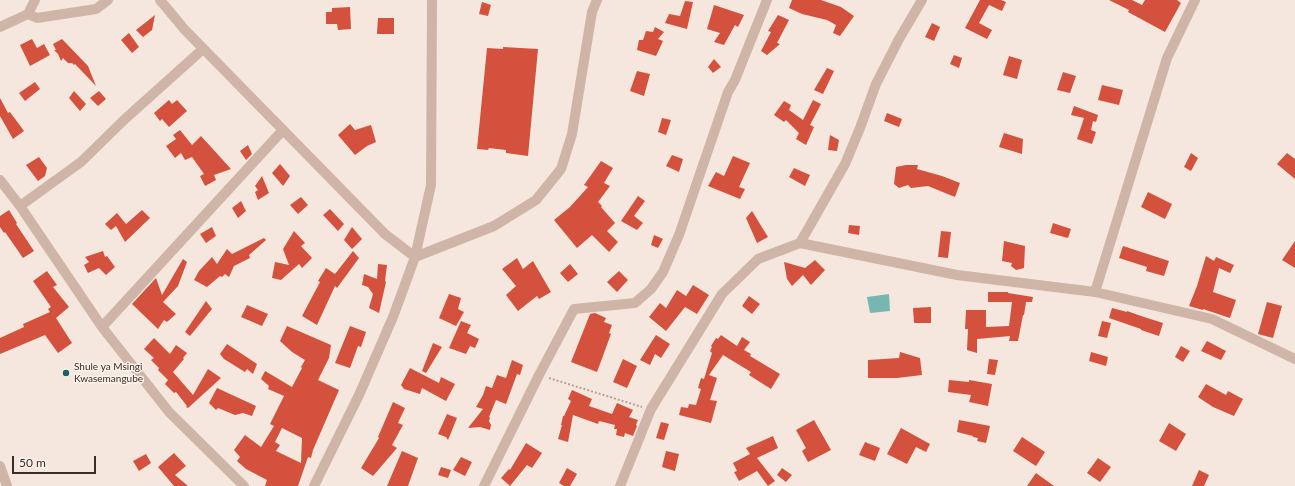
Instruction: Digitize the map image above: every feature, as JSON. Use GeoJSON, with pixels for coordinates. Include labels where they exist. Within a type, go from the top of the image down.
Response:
{"type":"FeatureCollection","features":[{"type":"Feature","properties":{"kind":"street"},"geometry":{"type":"LineString","coordinates":[[0,27],[28,14],[35,0]]}},
{"type":"Feature","properties":{"kind":"street"},"geometry":{"type":"LineString","coordinates":[[28,14],[37,18],[96,9],[108,0]]}},
{"type":"Feature","properties":{"kind":"street"},"geometry":{"type":"LineString","coordinates":[[160,0],[185,30],[385,234],[415,257]]}},
{"type":"Feature","properties":{"kind":"street"},"geometry":{"type":"LineString","coordinates":[[314,486],[360,395],[393,317],[415,257],[432,185],[432,0]]}},
{"type":"Feature","properties":{"kind":"street"},"geometry":{"type":"LineString","coordinates":[[415,257],[494,226],[536,200],[561,169],[572,134],[592,12],[597,0]]}},
{"type":"Feature","properties":{"kind":"street"},"geometry":{"type":"LineString","coordinates":[[484,486],[574,309],[635,303],[652,289],[663,272],[679,235],[728,92],[735,80],[767,0]]}},
{"type":"Feature","properties":{"kind":"street"},"geometry":{"type":"LineString","coordinates":[[800,243],[844,164],[860,128],[876,84],[899,39],[922,0]]}},
{"type":"Feature","properties":{"kind":"street"},"geometry":{"type":"LineString","coordinates":[[1095,292],[1167,58],[1195,0]]}},
{"type":"Feature","properties":{"kind":"street"},"geometry":{"type":"LineString","coordinates":[[20,206],[82,162],[125,119],[203,48]]}},
{"type":"Feature","properties":{"kind":"street"},"geometry":{"type":"LineString","coordinates":[[102,327],[283,130]]}},
{"type":"Feature","properties":{"kind":"street"},"geometry":{"type":"LineString","coordinates":[[0,180],[20,206],[102,327],[169,412],[244,486]]}},
{"type":"Feature","properties":{"kind":"street"},"geometry":{"type":"LineString","coordinates":[[620,486],[651,409],[722,294],[758,260],[800,243],[957,275],[1095,292],[1212,319],[1295,359]]}},
{"type":"Feature","properties":{"kind":"street"},"geometry":{"type":"LineString","coordinates":[[0,466],[7,486]]}},
{"type":"Feature","properties":{"kind":"path"},"geometry":{"type":"LineString","coordinates":[[539,376],[651,409]]}},
{"type":"Feature","properties":{"kind":"water"},"geometry":{"type":"Polygon","coordinates":[[[889,294],[890,311],[870,313],[867,297],[889,294]]]}},
{"type":"Feature","properties":{"kind":"building"},"geometry":{"type":"Polygon","coordinates":[[[792,0],[821,0],[841,7],[854,16],[840,36],[833,33],[836,25],[827,20],[802,14],[789,8],[792,0]]]}},
{"type":"Feature","properties":{"kind":"building"},"geometry":{"type":"Polygon","coordinates":[[[980,0],[1001,0],[1006,2],[1002,11],[989,5],[979,23],[992,30],[987,39],[965,28],[980,0]]]}},
{"type":"Feature","properties":{"kind":"building"},"geometry":{"type":"Polygon","coordinates":[[[1109,0],[1132,0],[1142,5],[1145,0],[1177,0],[1181,3],[1165,32],[1128,12],[1129,10],[1109,0]]]}},
{"type":"Feature","properties":{"kind":"building"},"geometry":{"type":"Polygon","coordinates":[[[685,1],[693,2],[687,29],[665,23],[669,14],[680,16],[685,1]]]}},
{"type":"Feature","properties":{"kind":"building"},"geometry":{"type":"Polygon","coordinates":[[[482,2],[491,5],[488,16],[479,14],[482,2]]]}},
{"type":"Feature","properties":{"kind":"building"},"geometry":{"type":"Polygon","coordinates":[[[714,5],[744,15],[738,27],[735,25],[724,45],[714,42],[720,33],[707,29],[714,5]]]}},
{"type":"Feature","properties":{"kind":"building"},"geometry":{"type":"Polygon","coordinates":[[[350,7],[351,29],[338,30],[337,24],[326,24],[326,12],[332,12],[332,8],[350,7]]]}},
{"type":"Feature","properties":{"kind":"building"},"geometry":{"type":"Polygon","coordinates":[[[155,15],[152,30],[143,37],[136,30],[155,15]]]}},
{"type":"Feature","properties":{"kind":"building"},"geometry":{"type":"Polygon","coordinates":[[[778,15],[789,20],[777,43],[780,44],[767,55],[761,51],[771,32],[768,31],[778,15]]]}},
{"type":"Feature","properties":{"kind":"building"},"geometry":{"type":"Polygon","coordinates":[[[378,18],[394,18],[394,34],[377,34],[378,18]]]}},
{"type":"Feature","properties":{"kind":"building"},"geometry":{"type":"Polygon","coordinates":[[[932,23],[940,27],[934,41],[925,37],[932,23]]]}},
{"type":"Feature","properties":{"kind":"building"},"geometry":{"type":"Polygon","coordinates":[[[655,27],[664,32],[658,39],[663,41],[656,56],[637,50],[639,40],[643,40],[646,31],[653,32],[655,27]]]}},
{"type":"Feature","properties":{"kind":"building"},"geometry":{"type":"Polygon","coordinates":[[[129,33],[139,47],[132,53],[121,40],[129,33]]]}},
{"type":"Feature","properties":{"kind":"building"},"geometry":{"type":"Polygon","coordinates":[[[32,39],[37,48],[44,44],[50,55],[30,66],[20,45],[32,39]]]}},
{"type":"Feature","properties":{"kind":"building"},"geometry":{"type":"Polygon","coordinates":[[[62,39],[88,66],[96,86],[75,64],[68,63],[63,58],[61,61],[58,54],[54,50],[56,50],[53,44],[62,39]]]}},
{"type":"Feature","properties":{"kind":"building"},"geometry":{"type":"Polygon","coordinates":[[[503,47],[538,49],[528,156],[506,153],[506,150],[489,148],[488,150],[477,149],[487,48],[503,49],[503,47]]]}},
{"type":"Feature","properties":{"kind":"building"},"geometry":{"type":"Polygon","coordinates":[[[954,55],[962,58],[959,68],[950,64],[954,55]]]}},
{"type":"Feature","properties":{"kind":"building"},"geometry":{"type":"Polygon","coordinates":[[[1009,56],[1022,60],[1017,79],[1003,75],[1009,56]]]}},
{"type":"Feature","properties":{"kind":"building"},"geometry":{"type":"Polygon","coordinates":[[[714,59],[721,67],[713,73],[708,67],[714,59]]]}},
{"type":"Feature","properties":{"kind":"building"},"geometry":{"type":"Polygon","coordinates":[[[827,68],[834,71],[823,94],[814,90],[827,68]]]}},
{"type":"Feature","properties":{"kind":"building"},"geometry":{"type":"Polygon","coordinates":[[[637,71],[650,74],[644,96],[630,91],[637,71]]]}},
{"type":"Feature","properties":{"kind":"building"},"geometry":{"type":"Polygon","coordinates":[[[1063,72],[1076,76],[1070,93],[1057,90],[1063,72]]]}},
{"type":"Feature","properties":{"kind":"building"},"geometry":{"type":"Polygon","coordinates":[[[35,82],[40,89],[25,101],[19,93],[35,82]]]}},
{"type":"Feature","properties":{"kind":"building"},"geometry":{"type":"Polygon","coordinates":[[[1102,85],[1123,90],[1119,105],[1098,100],[1102,85]]]}},
{"type":"Feature","properties":{"kind":"building"},"geometry":{"type":"Polygon","coordinates":[[[74,91],[86,104],[80,111],[69,98],[74,91]]]}},
{"type":"Feature","properties":{"kind":"building"},"geometry":{"type":"Polygon","coordinates":[[[99,91],[106,99],[98,106],[90,98],[99,91]]]}},
{"type":"Feature","properties":{"kind":"building"},"geometry":{"type":"Polygon","coordinates":[[[0,98],[8,113],[10,112],[24,131],[13,139],[0,116],[0,98]]]}},
{"type":"Feature","properties":{"kind":"building"},"geometry":{"type":"Polygon","coordinates":[[[169,100],[172,104],[177,100],[187,111],[169,127],[162,119],[160,121],[154,113],[169,100]]]}},
{"type":"Feature","properties":{"kind":"building"},"geometry":{"type":"Polygon","coordinates":[[[813,100],[821,104],[810,125],[814,127],[806,145],[796,139],[799,133],[786,120],[784,122],[774,115],[784,101],[791,105],[789,110],[803,120],[813,100]]]}},
{"type":"Feature","properties":{"kind":"building"},"geometry":{"type":"Polygon","coordinates":[[[1074,106],[1098,115],[1096,122],[1093,121],[1091,130],[1096,132],[1092,144],[1077,139],[1084,118],[1071,115],[1074,106]]]}},
{"type":"Feature","properties":{"kind":"building"},"geometry":{"type":"Polygon","coordinates":[[[887,113],[902,119],[899,127],[884,121],[887,113]]]}},
{"type":"Feature","properties":{"kind":"building"},"geometry":{"type":"Polygon","coordinates":[[[662,118],[671,120],[666,135],[658,132],[662,118]]]}},
{"type":"Feature","properties":{"kind":"building"},"geometry":{"type":"Polygon","coordinates":[[[350,124],[355,130],[371,125],[376,142],[367,146],[355,155],[338,135],[350,124]]]}},
{"type":"Feature","properties":{"kind":"building"},"geometry":{"type":"Polygon","coordinates":[[[180,130],[192,145],[201,136],[231,169],[214,175],[216,180],[205,186],[200,176],[204,174],[192,157],[185,160],[181,153],[175,158],[166,146],[176,139],[173,135],[180,130]]]}},
{"type":"Feature","properties":{"kind":"building"},"geometry":{"type":"Polygon","coordinates":[[[1004,133],[1023,139],[1022,154],[999,147],[1004,133]]]}},
{"type":"Feature","properties":{"kind":"building"},"geometry":{"type":"Polygon","coordinates":[[[830,135],[839,140],[837,151],[828,150],[830,135]]]}},
{"type":"Feature","properties":{"kind":"building"},"geometry":{"type":"Polygon","coordinates":[[[248,145],[252,154],[246,160],[240,151],[248,145]]]}},
{"type":"Feature","properties":{"kind":"building"},"geometry":{"type":"Polygon","coordinates":[[[1191,153],[1198,158],[1191,171],[1184,167],[1191,153]]]}},
{"type":"Feature","properties":{"kind":"building"},"geometry":{"type":"Polygon","coordinates":[[[1287,153],[1295,159],[1295,179],[1277,164],[1287,153]]]}},
{"type":"Feature","properties":{"kind":"building"},"geometry":{"type":"Polygon","coordinates":[[[672,155],[683,159],[679,172],[666,166],[672,155]]]}},
{"type":"Feature","properties":{"kind":"building"},"geometry":{"type":"Polygon","coordinates":[[[733,156],[750,163],[739,187],[745,189],[740,199],[708,186],[716,172],[724,176],[733,156]]]}},
{"type":"Feature","properties":{"kind":"building"},"geometry":{"type":"Polygon","coordinates":[[[39,157],[47,168],[45,176],[38,181],[26,165],[39,157]]]}},
{"type":"Feature","properties":{"kind":"building"},"geometry":{"type":"Polygon","coordinates":[[[601,161],[613,168],[604,183],[610,186],[598,202],[615,223],[607,231],[618,242],[609,252],[592,235],[577,248],[554,220],[570,207],[588,187],[584,185],[601,161]]]}},
{"type":"Feature","properties":{"kind":"building"},"geometry":{"type":"Polygon","coordinates":[[[280,164],[290,176],[283,186],[272,173],[280,164]]]}},
{"type":"Feature","properties":{"kind":"building"},"geometry":{"type":"Polygon","coordinates":[[[918,165],[917,169],[960,183],[955,197],[928,186],[911,188],[908,185],[899,188],[894,184],[896,167],[918,165]]]}},
{"type":"Feature","properties":{"kind":"building"},"geometry":{"type":"Polygon","coordinates":[[[794,168],[810,175],[805,186],[789,177],[794,168]]]}},
{"type":"Feature","properties":{"kind":"building"},"geometry":{"type":"Polygon","coordinates":[[[262,176],[269,193],[258,200],[255,192],[258,190],[255,186],[262,176]]]}},
{"type":"Feature","properties":{"kind":"building"},"geometry":{"type":"Polygon","coordinates":[[[1148,192],[1172,204],[1165,219],[1141,207],[1148,192]]]}},
{"type":"Feature","properties":{"kind":"building"},"geometry":{"type":"Polygon","coordinates":[[[638,196],[645,201],[634,216],[643,223],[637,230],[621,221],[638,196]]]}},
{"type":"Feature","properties":{"kind":"building"},"geometry":{"type":"Polygon","coordinates":[[[301,197],[308,205],[298,214],[290,205],[301,197]]]}},
{"type":"Feature","properties":{"kind":"building"},"geometry":{"type":"Polygon","coordinates":[[[241,201],[246,211],[238,218],[232,208],[241,201]]]}},
{"type":"Feature","properties":{"kind":"building"},"geometry":{"type":"Polygon","coordinates":[[[330,209],[344,224],[338,231],[323,215],[330,209]]]}},
{"type":"Feature","properties":{"kind":"building"},"geometry":{"type":"Polygon","coordinates":[[[9,210],[17,223],[16,224],[34,251],[23,258],[0,227],[0,216],[9,210]]]}},
{"type":"Feature","properties":{"kind":"building"},"geometry":{"type":"Polygon","coordinates":[[[142,210],[150,218],[125,242],[116,226],[111,230],[105,224],[117,213],[126,224],[142,210]]]}},
{"type":"Feature","properties":{"kind":"building"},"geometry":{"type":"Polygon","coordinates":[[[752,211],[768,237],[757,243],[746,218],[752,211]]]}},
{"type":"Feature","properties":{"kind":"building"},"geometry":{"type":"Polygon","coordinates":[[[1053,223],[1071,229],[1068,238],[1050,233],[1053,223]]]}},
{"type":"Feature","properties":{"kind":"building"},"geometry":{"type":"Polygon","coordinates":[[[849,225],[860,226],[859,235],[848,233],[849,225]]]}},
{"type":"Feature","properties":{"kind":"building"},"geometry":{"type":"Polygon","coordinates":[[[212,227],[216,236],[206,243],[200,234],[212,227]]]}},
{"type":"Feature","properties":{"kind":"building"},"geometry":{"type":"Polygon","coordinates":[[[352,227],[362,239],[352,249],[344,240],[352,227]]]}},
{"type":"Feature","properties":{"kind":"building"},"geometry":{"type":"Polygon","coordinates":[[[294,231],[305,243],[301,246],[312,258],[302,268],[299,264],[281,280],[272,278],[275,262],[289,265],[283,249],[294,231]]]}},
{"type":"Feature","properties":{"kind":"building"},"geometry":{"type":"Polygon","coordinates":[[[941,231],[951,232],[948,258],[938,257],[941,231]]]}},
{"type":"Feature","properties":{"kind":"building"},"geometry":{"type":"Polygon","coordinates":[[[654,235],[663,239],[658,248],[651,245],[654,235]]]}},
{"type":"Feature","properties":{"kind":"building"},"geometry":{"type":"Polygon","coordinates":[[[264,238],[266,240],[249,255],[250,258],[234,266],[229,277],[225,274],[222,277],[220,276],[207,287],[194,280],[199,271],[212,257],[217,264],[227,249],[232,254],[264,238]]]}},
{"type":"Feature","properties":{"kind":"building"},"geometry":{"type":"Polygon","coordinates":[[[1004,241],[1025,246],[1024,268],[1016,270],[1011,266],[1012,263],[1002,261],[1004,241]]]}},
{"type":"Feature","properties":{"kind":"building"},"geometry":{"type":"Polygon","coordinates":[[[1295,241],[1295,268],[1282,260],[1295,241]]]}},
{"type":"Feature","properties":{"kind":"building"},"geometry":{"type":"Polygon","coordinates":[[[1123,246],[1169,261],[1164,276],[1146,271],[1147,267],[1119,258],[1123,246]]]}},
{"type":"Feature","properties":{"kind":"building"},"geometry":{"type":"Polygon","coordinates":[[[103,251],[105,257],[107,256],[115,267],[106,275],[99,268],[88,273],[84,265],[89,262],[85,257],[103,251]]]}},
{"type":"Feature","properties":{"kind":"building"},"geometry":{"type":"Polygon","coordinates":[[[353,251],[359,258],[337,288],[335,286],[317,325],[302,316],[320,282],[318,281],[326,268],[335,274],[353,251]]]}},
{"type":"Feature","properties":{"kind":"building"},"geometry":{"type":"Polygon","coordinates":[[[1206,256],[1214,261],[1216,257],[1234,265],[1230,273],[1219,268],[1213,292],[1236,300],[1230,318],[1189,306],[1206,256]]]}},
{"type":"Feature","properties":{"kind":"building"},"geometry":{"type":"Polygon","coordinates":[[[517,258],[523,269],[533,261],[551,292],[539,299],[537,296],[518,311],[506,295],[516,286],[502,269],[517,258]]]}},
{"type":"Feature","properties":{"kind":"building"},"geometry":{"type":"Polygon","coordinates":[[[183,259],[187,262],[178,286],[163,302],[176,314],[167,322],[164,320],[158,329],[132,304],[156,278],[162,295],[183,259]]]}},
{"type":"Feature","properties":{"kind":"building"},"geometry":{"type":"Polygon","coordinates":[[[815,260],[825,270],[811,285],[803,275],[792,286],[787,279],[784,262],[805,268],[815,260]]]}},
{"type":"Feature","properties":{"kind":"building"},"geometry":{"type":"Polygon","coordinates":[[[378,264],[387,265],[386,282],[379,313],[369,308],[373,294],[368,287],[362,285],[364,274],[377,279],[378,264]]]}},
{"type":"Feature","properties":{"kind":"building"},"geometry":{"type":"Polygon","coordinates":[[[570,264],[578,274],[568,282],[560,273],[570,264]]]}},
{"type":"Feature","properties":{"kind":"building"},"geometry":{"type":"Polygon","coordinates":[[[47,271],[57,285],[53,287],[69,307],[56,318],[72,343],[58,353],[45,335],[0,354],[0,338],[24,327],[23,324],[50,312],[48,309],[51,307],[33,281],[47,271]]]}},
{"type":"Feature","properties":{"kind":"building"},"geometry":{"type":"Polygon","coordinates":[[[619,271],[628,280],[617,292],[607,282],[619,271]]]}},
{"type":"Feature","properties":{"kind":"building"},"geometry":{"type":"Polygon","coordinates":[[[693,285],[709,295],[697,314],[685,307],[666,331],[649,317],[660,303],[666,308],[677,290],[686,296],[693,285]]]}},
{"type":"Feature","properties":{"kind":"building"},"geometry":{"type":"Polygon","coordinates":[[[988,292],[1008,292],[1033,297],[1032,302],[1026,302],[1018,341],[1009,341],[1010,336],[977,339],[977,353],[967,350],[968,329],[965,329],[966,310],[986,310],[986,327],[1009,326],[1012,302],[988,302],[988,292]]]}},
{"type":"Feature","properties":{"kind":"building"},"geometry":{"type":"Polygon","coordinates":[[[449,294],[461,298],[458,309],[464,312],[456,326],[439,318],[449,294]]]}},
{"type":"Feature","properties":{"kind":"building"},"geometry":{"type":"Polygon","coordinates":[[[749,296],[760,304],[752,314],[742,306],[749,296]]]}},
{"type":"Feature","properties":{"kind":"building"},"geometry":{"type":"Polygon","coordinates":[[[206,301],[212,309],[190,336],[185,332],[206,301]]]}},
{"type":"Feature","properties":{"kind":"building"},"geometry":{"type":"Polygon","coordinates":[[[1267,302],[1282,306],[1273,338],[1258,334],[1267,302]]]}},
{"type":"Feature","properties":{"kind":"building"},"geometry":{"type":"Polygon","coordinates":[[[247,305],[268,314],[262,326],[241,317],[247,305]]]}},
{"type":"Feature","properties":{"kind":"building"},"geometry":{"type":"Polygon","coordinates":[[[931,307],[931,323],[914,323],[913,308],[931,307]]]}},
{"type":"Feature","properties":{"kind":"building"},"geometry":{"type":"Polygon","coordinates":[[[1112,308],[1127,311],[1163,323],[1159,336],[1109,318],[1112,308]]]}},
{"type":"Feature","properties":{"kind":"building"},"geometry":{"type":"Polygon","coordinates":[[[595,313],[606,318],[604,322],[612,325],[609,333],[611,334],[597,372],[571,362],[590,314],[595,313]]]}},
{"type":"Feature","properties":{"kind":"building"},"geometry":{"type":"Polygon","coordinates":[[[461,321],[471,325],[467,333],[479,339],[475,348],[470,346],[466,354],[449,348],[461,321]]]}},
{"type":"Feature","properties":{"kind":"building"},"geometry":{"type":"Polygon","coordinates":[[[1102,321],[1111,323],[1107,338],[1098,336],[1102,321]]]}},
{"type":"Feature","properties":{"kind":"building"},"geometry":{"type":"Polygon","coordinates":[[[287,326],[331,345],[329,358],[318,380],[339,390],[311,458],[308,457],[298,486],[265,486],[267,480],[246,469],[237,461],[240,457],[234,450],[245,435],[261,447],[274,426],[270,424],[284,396],[268,389],[269,386],[261,379],[265,371],[292,387],[302,368],[301,367],[305,360],[292,352],[280,341],[287,326]],[[282,428],[275,442],[280,445],[276,451],[301,463],[302,438],[282,428]]]}},
{"type":"Feature","properties":{"kind":"building"},"geometry":{"type":"Polygon","coordinates":[[[350,326],[366,332],[361,347],[358,346],[350,368],[335,363],[350,326]]]}},
{"type":"Feature","properties":{"kind":"building"},"geometry":{"type":"Polygon","coordinates":[[[656,335],[670,344],[661,358],[655,354],[650,365],[640,360],[656,335]]]}},
{"type":"Feature","properties":{"kind":"building"},"geometry":{"type":"Polygon","coordinates":[[[721,335],[737,346],[742,337],[750,342],[744,350],[751,354],[750,356],[780,374],[771,389],[749,375],[751,372],[723,355],[709,375],[717,378],[710,400],[717,401],[711,423],[679,415],[681,407],[688,408],[689,404],[696,405],[701,389],[698,388],[701,378],[704,379],[712,353],[710,351],[711,346],[716,338],[718,339],[721,335]]]}},
{"type":"Feature","properties":{"kind":"building"},"geometry":{"type":"Polygon","coordinates":[[[154,338],[170,354],[176,345],[187,353],[173,372],[193,395],[208,369],[221,378],[188,408],[186,407],[187,406],[176,392],[174,393],[165,384],[168,380],[151,360],[154,358],[144,349],[154,338]]]}},
{"type":"Feature","properties":{"kind":"building"},"geometry":{"type":"Polygon","coordinates":[[[1207,341],[1226,351],[1221,360],[1201,351],[1207,341]]]}},
{"type":"Feature","properties":{"kind":"building"},"geometry":{"type":"Polygon","coordinates":[[[433,343],[442,347],[426,373],[422,371],[433,343]]]}},
{"type":"Feature","properties":{"kind":"building"},"geometry":{"type":"Polygon","coordinates":[[[227,344],[257,364],[253,374],[247,369],[245,372],[224,359],[220,354],[227,344]]]}},
{"type":"Feature","properties":{"kind":"building"},"geometry":{"type":"Polygon","coordinates":[[[1181,346],[1190,351],[1183,362],[1175,357],[1181,346]]]}},
{"type":"Feature","properties":{"kind":"building"},"geometry":{"type":"Polygon","coordinates":[[[900,352],[920,358],[922,375],[897,378],[868,378],[868,360],[899,358],[900,352]]]}},
{"type":"Feature","properties":{"kind":"building"},"geometry":{"type":"Polygon","coordinates":[[[1091,352],[1108,357],[1106,366],[1089,361],[1091,352]]]}},
{"type":"Feature","properties":{"kind":"building"},"geometry":{"type":"Polygon","coordinates":[[[623,359],[637,366],[627,388],[613,382],[623,359]]]}},
{"type":"Feature","properties":{"kind":"building"},"geometry":{"type":"Polygon","coordinates":[[[989,359],[998,360],[995,375],[987,374],[989,359]]]}},
{"type":"Feature","properties":{"kind":"building"},"geometry":{"type":"Polygon","coordinates":[[[512,360],[523,365],[520,375],[517,374],[506,404],[496,400],[489,417],[491,425],[490,430],[480,427],[468,428],[483,409],[476,407],[486,386],[492,388],[497,375],[506,378],[512,360]]]}},
{"type":"Feature","properties":{"kind":"building"},"geometry":{"type":"Polygon","coordinates":[[[410,368],[439,383],[441,377],[455,384],[446,401],[422,388],[420,394],[404,389],[401,385],[410,368]]]}},
{"type":"Feature","properties":{"kind":"building"},"geometry":{"type":"Polygon","coordinates":[[[949,380],[969,382],[969,380],[992,384],[988,406],[969,402],[971,395],[948,392],[949,380]]]}},
{"type":"Feature","properties":{"kind":"building"},"geometry":{"type":"Polygon","coordinates":[[[1206,384],[1226,395],[1228,391],[1243,399],[1234,416],[1213,407],[1198,397],[1206,384]]]}},
{"type":"Feature","properties":{"kind":"building"},"geometry":{"type":"Polygon","coordinates":[[[217,388],[256,406],[252,416],[243,413],[235,415],[218,408],[216,410],[209,403],[217,388]]]}},
{"type":"Feature","properties":{"kind":"building"},"geometry":{"type":"Polygon","coordinates":[[[572,390],[592,399],[589,406],[612,414],[617,403],[633,410],[629,417],[638,420],[633,436],[625,433],[624,437],[616,435],[617,429],[614,429],[615,425],[599,421],[598,424],[573,415],[568,442],[558,439],[563,416],[571,401],[568,399],[572,390]]]}},
{"type":"Feature","properties":{"kind":"building"},"geometry":{"type":"Polygon","coordinates":[[[393,402],[405,408],[398,423],[403,425],[392,445],[397,448],[373,476],[361,468],[379,438],[378,437],[393,402]]]}},
{"type":"Feature","properties":{"kind":"building"},"geometry":{"type":"Polygon","coordinates":[[[447,414],[457,418],[448,440],[446,437],[438,434],[447,414]]]}},
{"type":"Feature","properties":{"kind":"building"},"geometry":{"type":"Polygon","coordinates":[[[814,420],[831,450],[808,462],[802,451],[806,448],[796,430],[814,420]]]}},
{"type":"Feature","properties":{"kind":"building"},"geometry":{"type":"Polygon","coordinates":[[[959,420],[990,426],[986,443],[977,441],[978,438],[973,436],[957,432],[959,420]]]}},
{"type":"Feature","properties":{"kind":"building"},"geometry":{"type":"Polygon","coordinates":[[[661,422],[669,424],[664,440],[656,438],[661,422]]]}},
{"type":"Feature","properties":{"kind":"building"},"geometry":{"type":"Polygon","coordinates":[[[1169,423],[1186,434],[1176,451],[1159,441],[1169,423]]]}},
{"type":"Feature","properties":{"kind":"building"},"geometry":{"type":"Polygon","coordinates":[[[901,428],[930,444],[926,452],[916,447],[907,464],[887,454],[901,428]]]}},
{"type":"Feature","properties":{"kind":"building"},"geometry":{"type":"Polygon","coordinates":[[[773,436],[778,448],[757,458],[775,481],[768,486],[757,471],[739,481],[734,472],[737,471],[733,463],[750,454],[746,448],[773,436]]]}},
{"type":"Feature","properties":{"kind":"building"},"geometry":{"type":"Polygon","coordinates":[[[1022,437],[1045,452],[1036,466],[1013,451],[1022,437]]]}},
{"type":"Feature","properties":{"kind":"building"},"geometry":{"type":"Polygon","coordinates":[[[865,442],[880,448],[875,461],[859,455],[865,442]]]}},
{"type":"Feature","properties":{"kind":"building"},"geometry":{"type":"Polygon","coordinates":[[[526,443],[542,453],[532,468],[527,465],[510,486],[501,478],[509,469],[510,470],[526,443]]]}},
{"type":"Feature","properties":{"kind":"building"},"geometry":{"type":"Polygon","coordinates":[[[402,451],[418,458],[408,486],[387,486],[402,451]]]}},
{"type":"Feature","properties":{"kind":"building"},"geometry":{"type":"Polygon","coordinates":[[[666,451],[679,454],[675,471],[662,467],[666,451]]]}},
{"type":"Feature","properties":{"kind":"building"},"geometry":{"type":"Polygon","coordinates":[[[174,453],[186,466],[175,475],[188,486],[174,486],[158,467],[174,453]]]}},
{"type":"Feature","properties":{"kind":"building"},"geometry":{"type":"Polygon","coordinates":[[[146,454],[151,463],[139,471],[133,461],[146,454]]]}},
{"type":"Feature","properties":{"kind":"building"},"geometry":{"type":"Polygon","coordinates":[[[461,457],[472,462],[465,476],[453,470],[461,457]]]}},
{"type":"Feature","properties":{"kind":"building"},"geometry":{"type":"Polygon","coordinates":[[[1098,458],[1111,467],[1100,482],[1087,473],[1098,458]]]}},
{"type":"Feature","properties":{"kind":"building"},"geometry":{"type":"Polygon","coordinates":[[[441,467],[451,470],[448,478],[438,475],[441,467]]]}},
{"type":"Feature","properties":{"kind":"building"},"geometry":{"type":"Polygon","coordinates":[[[567,468],[577,474],[570,486],[564,486],[559,483],[567,468]]]}},
{"type":"Feature","properties":{"kind":"building"},"geometry":{"type":"Polygon","coordinates":[[[782,468],[792,475],[786,482],[777,475],[782,468]]]}},
{"type":"Feature","properties":{"kind":"building"},"geometry":{"type":"Polygon","coordinates":[[[1199,470],[1209,475],[1204,486],[1192,486],[1199,470]]]}},
{"type":"Feature","properties":{"kind":"building"},"geometry":{"type":"Polygon","coordinates":[[[1036,473],[1054,486],[1027,486],[1036,473]]]}},
{"type":"Feature","properties":{"kind":"place","name":"Shule ya Msingi Kwasemangube"},"geometry":{"type":"Point","coordinates":[66,373]}}]}
